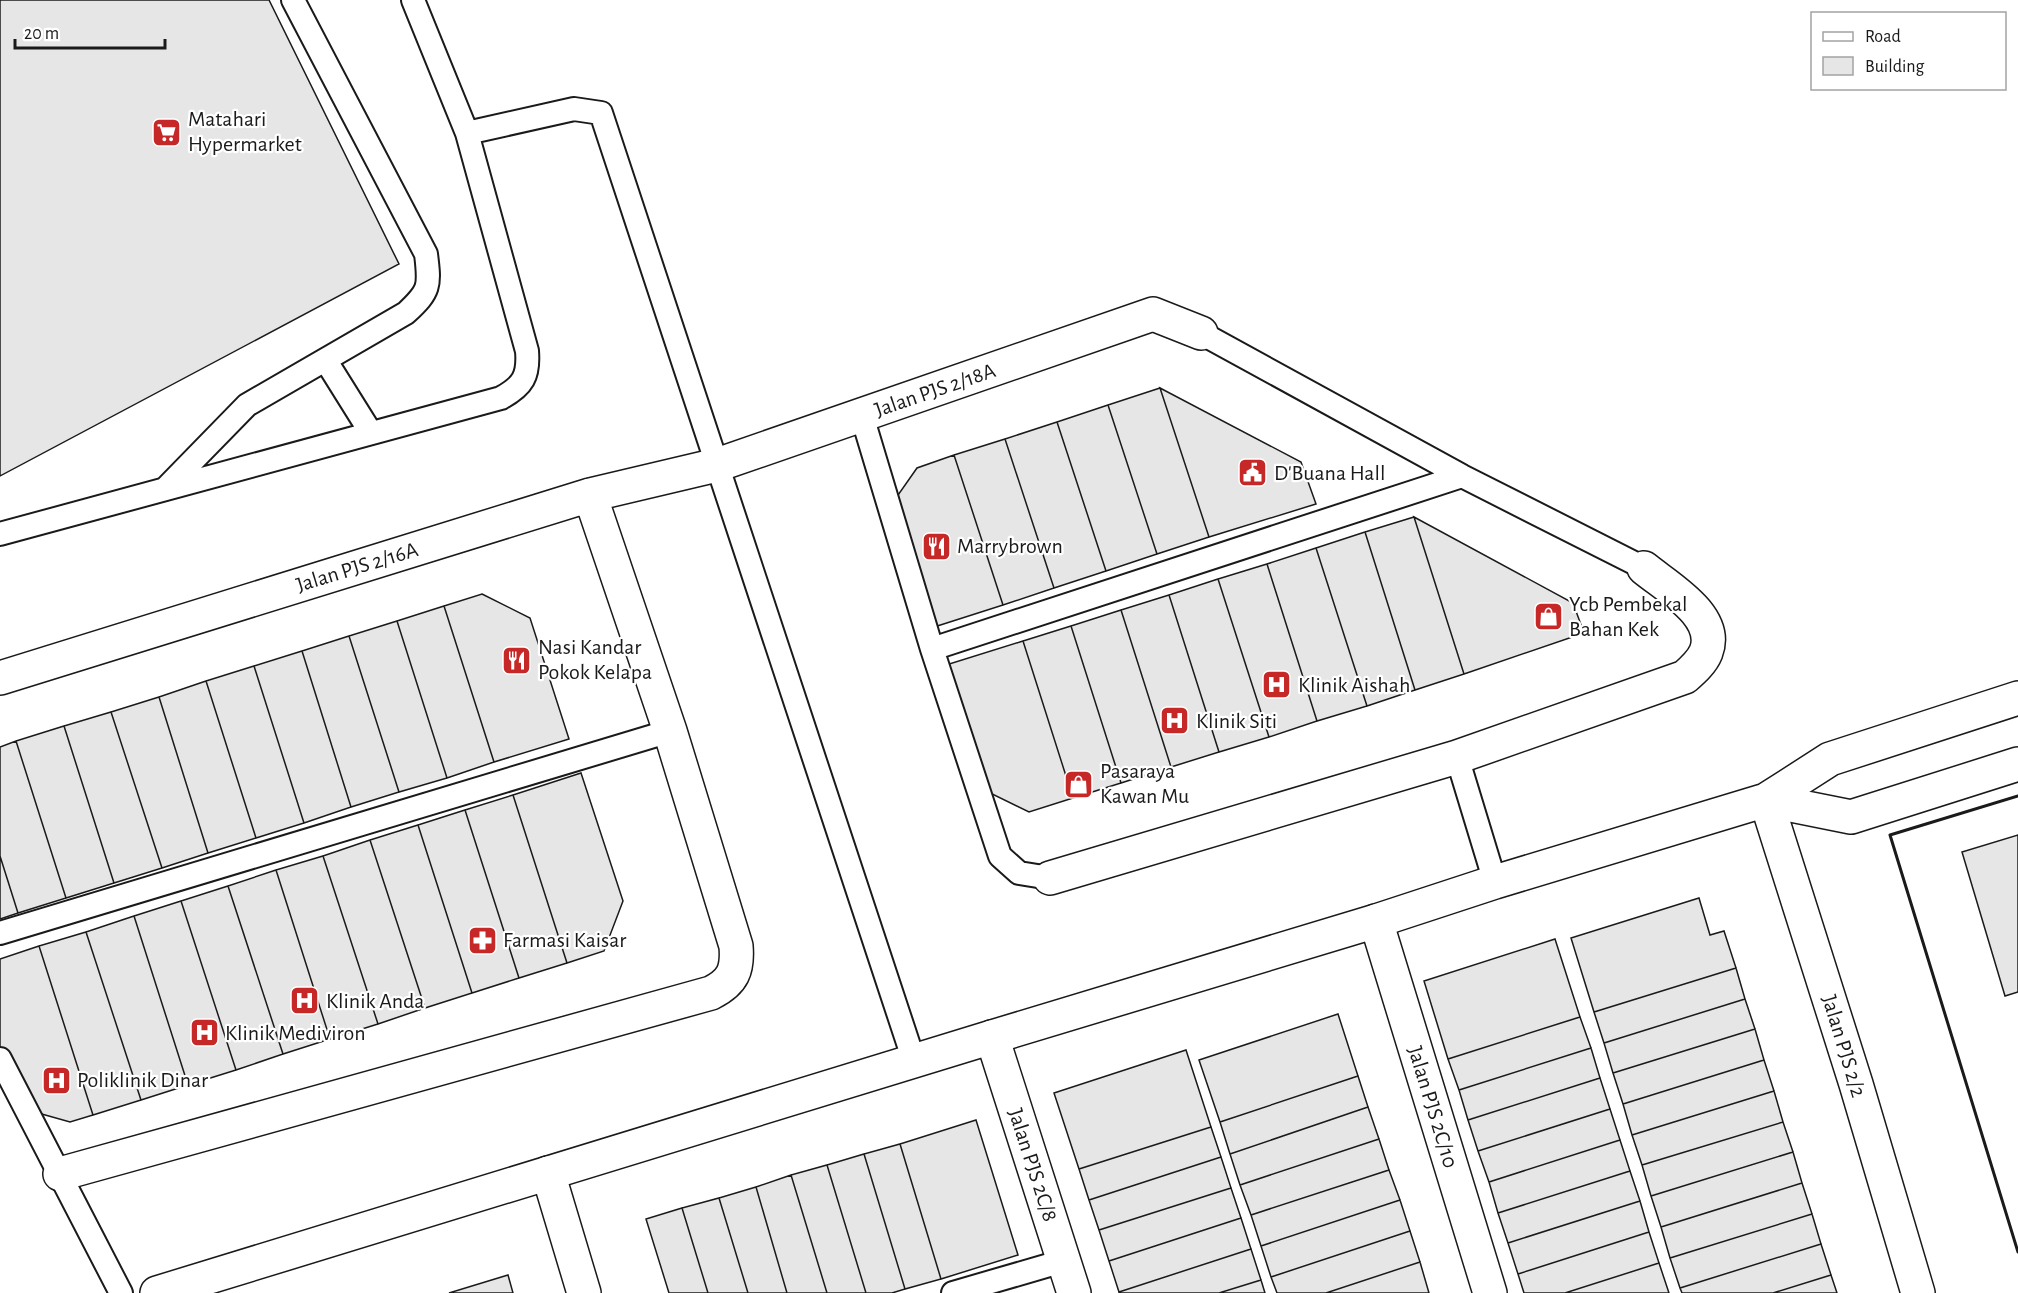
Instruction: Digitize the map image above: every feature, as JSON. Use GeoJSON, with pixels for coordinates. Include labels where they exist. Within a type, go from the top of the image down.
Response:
{"type":"FeatureCollection","features":[{"type":"Feature","properties":{"kind":"street","name":"Jalan PJS 2/18A"},"geometry":{"type":"LineString","coordinates":[[717,465],[1153,314],[1202,333]]}},
{"type":"Feature","properties":{"kind":"street","name":"Jalan PJS 2/16A"},"geometry":{"type":"LineString","coordinates":[[0,678],[590,495],[717,465]]}},
{"type":"Feature","properties":{"kind":"street"},"geometry":{"type":"LineString","coordinates":[[60,1174],[711,993],[724,987],[733,975],[737,960],[736,946],[670,731],[590,495]]}},
{"type":"Feature","properties":{"kind":"street"},"geometry":{"type":"LineString","coordinates":[[1050,878],[1457,757],[1685,677],[1706,652],[1709,636],[1705,622],[1695,609],[1644,568]]}},
{"type":"Feature","properties":{"kind":"street"},"geometry":{"type":"LineString","coordinates":[[164,1292],[1766,800],[1830,759],[2018,698]]}},
{"type":"Feature","properties":{"kind":"street"},"geometry":{"type":"LineString","coordinates":[[1766,800],[1851,817],[2018,764]]}},
{"type":"Feature","properties":{"kind":"street","name":"Jalan PJS 2/2"},"geometry":{"type":"LineString","coordinates":[[1766,800],[1853,1072],[1918,1293]]}},
{"type":"Feature","properties":{"kind":"street","name":"Jalan PJS 2C/10"},"geometry":{"type":"LineString","coordinates":[[1376,921],[1490,1293]]}},
{"type":"Feature","properties":{"kind":"street","name":"Jalan PJS 2C/8"},"geometry":{"type":"LineString","coordinates":[[992,1037],[1074,1293]]}},
{"type":"Feature","properties":{"kind":"street"},"geometry":{"type":"LineString","coordinates":[[548,1173],[584,1293]]}},
{"type":"Feature","properties":{"kind":"lane"},"geometry":{"type":"LineString","coordinates":[[165,489],[248,405],[406,313],[423,297],[429,279],[426,254],[294,0]]}},
{"type":"Feature","properties":{"kind":"lane"},"geometry":{"type":"LineString","coordinates":[[0,534],[501,398],[514,391],[524,380],[528,366],[527,351],[467,133],[413,0]]}},
{"type":"Feature","properties":{"kind":"lane"},"geometry":{"type":"LineString","coordinates":[[467,133],[574,109],[601,113],[914,1061]]}},
{"type":"Feature","properties":{"kind":"lane"},"geometry":{"type":"LineString","coordinates":[[1202,333],[1462,476],[1644,568]]}},
{"type":"Feature","properties":{"kind":"lane"},"geometry":{"type":"LineString","coordinates":[[326,361],[371,433]]}},
{"type":"Feature","properties":{"kind":"lane"},"geometry":{"type":"LineString","coordinates":[[862,416],[932,649],[1000,856],[1019,873],[1050,878]]}},
{"type":"Feature","properties":{"kind":"lane"},"geometry":{"type":"LineString","coordinates":[[932,649],[1462,476]]}},
{"type":"Feature","properties":{"kind":"lane"},"geometry":{"type":"LineString","coordinates":[[0,933],[670,731]]}},
{"type":"Feature","properties":{"kind":"lane"},"geometry":{"type":"LineString","coordinates":[[1457,757],[1495,882]]}},
{"type":"Feature","properties":{"kind":"lane"},"geometry":{"type":"LineString","coordinates":[[0,1059],[121,1293]]}},
{"type":"Feature","properties":{"kind":"lane"},"geometry":{"type":"LineString","coordinates":[[953,1293],[1063,1261]]}},
{"type":"Feature","properties":{"kind":"building","name":"Matahari Hypermarket"},"geometry":{"type":"Polygon","coordinates":[[[0,0],[269,0],[399,264],[0,476],[0,0]]]}},
{"type":"Feature","properties":{"kind":"building"},"geometry":{"type":"Polygon","coordinates":[[[1160,388],[1301,462],[1316,504],[1209,537],[1160,388]]]}},
{"type":"Feature","properties":{"kind":"building"},"geometry":{"type":"Polygon","coordinates":[[[1160,388],[1209,537],[1157,554],[1108,405],[1160,388]]]}},
{"type":"Feature","properties":{"kind":"building"},"geometry":{"type":"Polygon","coordinates":[[[1108,405],[1157,554],[1106,571],[1057,422],[1108,405]]]}},
{"type":"Feature","properties":{"kind":"building"},"geometry":{"type":"Polygon","coordinates":[[[1057,422],[1106,571],[1054,588],[1005,439],[1057,422]]]}},
{"type":"Feature","properties":{"kind":"building"},"geometry":{"type":"Polygon","coordinates":[[[1005,439],[1054,588],[1003,605],[954,455],[1005,439]]]}},
{"type":"Feature","properties":{"kind":"building"},"geometry":{"type":"Polygon","coordinates":[[[954,455],[1003,605],[931,628],[891,505],[917,468],[954,455]]]}},
{"type":"Feature","properties":{"kind":"building"},"geometry":{"type":"Polygon","coordinates":[[[1414,517],[1573,603],[1584,633],[1464,674],[1414,517]]]}},
{"type":"Feature","properties":{"kind":"building"},"geometry":{"type":"Polygon","coordinates":[[[1414,517],[1464,674],[1415,690],[1365,532],[1414,517]]]}},
{"type":"Feature","properties":{"kind":"building"},"geometry":{"type":"Polygon","coordinates":[[[1365,532],[1415,690],[1367,706],[1316,548],[1365,532]]]}},
{"type":"Feature","properties":{"kind":"building"},"geometry":{"type":"Polygon","coordinates":[[[1316,548],[1367,706],[1317,721],[1267,564],[1316,548]]]}},
{"type":"Feature","properties":{"kind":"building"},"geometry":{"type":"Polygon","coordinates":[[[1267,564],[1317,721],[1269,737],[1218,579],[1267,564]]]}},
{"type":"Feature","properties":{"kind":"building"},"geometry":{"type":"Polygon","coordinates":[[[1218,579],[1269,737],[1219,752],[1169,595],[1218,579]]]}},
{"type":"Feature","properties":{"kind":"building"},"geometry":{"type":"Polygon","coordinates":[[[482,594],[530,618],[569,739],[494,762],[444,606],[482,594]]]}},
{"type":"Feature","properties":{"kind":"building"},"geometry":{"type":"Polygon","coordinates":[[[1169,595],[1219,752],[1171,767],[1121,610],[1169,595]]]}},
{"type":"Feature","properties":{"kind":"building"},"geometry":{"type":"Polygon","coordinates":[[[444,606],[494,762],[447,778],[397,621],[444,606]]]}},
{"type":"Feature","properties":{"kind":"building"},"geometry":{"type":"Polygon","coordinates":[[[1121,610],[1171,767],[1121,783],[1071,626],[1121,610]]]}},
{"type":"Feature","properties":{"kind":"building"},"geometry":{"type":"Polygon","coordinates":[[[397,621],[447,778],[399,792],[349,636],[397,621]]]}},
{"type":"Feature","properties":{"kind":"building"},"geometry":{"type":"Polygon","coordinates":[[[1071,626],[1121,783],[1073,798],[1023,641],[1071,626]]]}},
{"type":"Feature","properties":{"kind":"building"},"geometry":{"type":"Polygon","coordinates":[[[349,636],[399,792],[351,807],[302,651],[349,636]]]}},
{"type":"Feature","properties":{"kind":"building"},"geometry":{"type":"Polygon","coordinates":[[[1023,641],[1073,798],[1029,812],[986,791],[946,665],[1023,641]]]}},
{"type":"Feature","properties":{"kind":"building"},"geometry":{"type":"Polygon","coordinates":[[[302,651],[351,807],[304,823],[254,666],[302,651]]]}},
{"type":"Feature","properties":{"kind":"building"},"geometry":{"type":"Polygon","coordinates":[[[254,666],[304,823],[256,838],[206,681],[254,666]]]}},
{"type":"Feature","properties":{"kind":"building"},"geometry":{"type":"Polygon","coordinates":[[[206,681],[256,838],[208,853],[159,697],[206,681]]]}},
{"type":"Feature","properties":{"kind":"building"},"geometry":{"type":"Polygon","coordinates":[[[159,697],[208,853],[162,868],[111,712],[159,697]]]}},
{"type":"Feature","properties":{"kind":"building"},"geometry":{"type":"Polygon","coordinates":[[[111,712],[162,868],[114,883],[64,726],[111,712]]]}},
{"type":"Feature","properties":{"kind":"building"},"geometry":{"type":"Polygon","coordinates":[[[64,726],[114,883],[66,898],[16,741],[64,726]]]}},
{"type":"Feature","properties":{"kind":"building"},"geometry":{"type":"Polygon","coordinates":[[[16,741],[66,898],[18,913],[0,856],[0,747],[16,741]]]}},
{"type":"Feature","properties":{"kind":"building"},"geometry":{"type":"Polygon","coordinates":[[[581,773],[623,901],[604,951],[567,963],[513,795],[581,773]]]}},
{"type":"Feature","properties":{"kind":"building"},"geometry":{"type":"Polygon","coordinates":[[[513,795],[567,963],[519,978],[465,810],[513,795]]]}},
{"type":"Feature","properties":{"kind":"building"},"geometry":{"type":"Polygon","coordinates":[[[465,810],[519,978],[472,993],[418,825],[465,810]]]}},
{"type":"Feature","properties":{"kind":"building"},"geometry":{"type":"Polygon","coordinates":[[[418,825],[472,993],[425,1008],[370,840],[418,825]]]}},
{"type":"Feature","properties":{"kind":"building"},"geometry":{"type":"Polygon","coordinates":[[[2018,835],[2018,992],[2005,996],[1962,852],[2018,835]]]}},
{"type":"Feature","properties":{"kind":"building"},"geometry":{"type":"Polygon","coordinates":[[[370,840],[425,1008],[378,1024],[323,856],[370,840]]]}},
{"type":"Feature","properties":{"kind":"building"},"geometry":{"type":"Polygon","coordinates":[[[0,856],[18,913],[0,919],[0,856]]]}},
{"type":"Feature","properties":{"kind":"building"},"geometry":{"type":"Polygon","coordinates":[[[323,856],[378,1024],[330,1039],[276,870],[323,856]]]}},
{"type":"Feature","properties":{"kind":"building"},"geometry":{"type":"Polygon","coordinates":[[[276,870],[330,1039],[283,1054],[228,886],[276,870]]]}},
{"type":"Feature","properties":{"kind":"building"},"geometry":{"type":"Polygon","coordinates":[[[228,886],[283,1054],[236,1070],[181,901],[228,886]]]}},
{"type":"Feature","properties":{"kind":"building"},"geometry":{"type":"Polygon","coordinates":[[[1699,898],[1710,935],[1724,931],[1736,968],[1594,1012],[1571,938],[1699,898]]]}},
{"type":"Feature","properties":{"kind":"building"},"geometry":{"type":"Polygon","coordinates":[[[181,901],[236,1070],[188,1085],[134,916],[181,901]]]}},
{"type":"Feature","properties":{"kind":"building"},"geometry":{"type":"Polygon","coordinates":[[[134,916],[188,1085],[141,1100],[86,932],[134,916]]]}},
{"type":"Feature","properties":{"kind":"building"},"geometry":{"type":"Polygon","coordinates":[[[86,932],[141,1100],[93,1115],[39,946],[86,932]]]}},
{"type":"Feature","properties":{"kind":"building"},"geometry":{"type":"Polygon","coordinates":[[[1555,939],[1580,1017],[1448,1059],[1424,981],[1555,939]]]}},
{"type":"Feature","properties":{"kind":"building"},"geometry":{"type":"Polygon","coordinates":[[[39,946],[93,1115],[70,1122],[17,1107],[0,1070],[0,959],[39,946]]]}},
{"type":"Feature","properties":{"kind":"building"},"geometry":{"type":"Polygon","coordinates":[[[1736,968],[1745,999],[1604,1043],[1594,1012],[1736,968]]]}},
{"type":"Feature","properties":{"kind":"building"},"geometry":{"type":"Polygon","coordinates":[[[1745,999],[1755,1029],[1613,1073],[1604,1043],[1745,999]]]}},
{"type":"Feature","properties":{"kind":"building"},"geometry":{"type":"Polygon","coordinates":[[[1338,1014],[1358,1076],[1220,1122],[1199,1060],[1338,1014]]]}},
{"type":"Feature","properties":{"kind":"building"},"geometry":{"type":"Polygon","coordinates":[[[1580,1017],[1591,1048],[1459,1090],[1448,1059],[1580,1017]]]}},
{"type":"Feature","properties":{"kind":"building"},"geometry":{"type":"Polygon","coordinates":[[[1755,1029],[1764,1060],[1623,1104],[1613,1073],[1755,1029]]]}},
{"type":"Feature","properties":{"kind":"building"},"geometry":{"type":"Polygon","coordinates":[[[1591,1048],[1600,1078],[1468,1120],[1459,1090],[1591,1048]]]}},
{"type":"Feature","properties":{"kind":"building"},"geometry":{"type":"Polygon","coordinates":[[[1186,1050],[1211,1127],[1079,1169],[1054,1093],[1186,1050]]]}},
{"type":"Feature","properties":{"kind":"building"},"geometry":{"type":"Polygon","coordinates":[[[1764,1060],[1774,1091],[1632,1135],[1623,1104],[1764,1060]]]}},
{"type":"Feature","properties":{"kind":"building"},"geometry":{"type":"Polygon","coordinates":[[[1358,1076],[1368,1107],[1230,1154],[1220,1122],[1358,1076]]]}},
{"type":"Feature","properties":{"kind":"building"},"geometry":{"type":"Polygon","coordinates":[[[1600,1078],[1610,1109],[1478,1151],[1468,1120],[1600,1078]]]}},
{"type":"Feature","properties":{"kind":"building"},"geometry":{"type":"Polygon","coordinates":[[[1774,1091],[1783,1122],[1642,1165],[1632,1135],[1774,1091]]]}},
{"type":"Feature","properties":{"kind":"building"},"geometry":{"type":"Polygon","coordinates":[[[1368,1107],[1379,1139],[1240,1185],[1230,1154],[1368,1107]]]}},
{"type":"Feature","properties":{"kind":"building"},"geometry":{"type":"Polygon","coordinates":[[[1610,1109],[1620,1140],[1489,1182],[1478,1151],[1610,1109]]]}},
{"type":"Feature","properties":{"kind":"building"},"geometry":{"type":"Polygon","coordinates":[[[976,1120],[1018,1255],[941,1279],[900,1144],[976,1120]]]}},
{"type":"Feature","properties":{"kind":"building"},"geometry":{"type":"Polygon","coordinates":[[[1783,1122],[1793,1152],[1651,1196],[1642,1165],[1783,1122]]]}},
{"type":"Feature","properties":{"kind":"building"},"geometry":{"type":"Polygon","coordinates":[[[1211,1127],[1221,1157],[1089,1200],[1079,1169],[1211,1127]]]}},
{"type":"Feature","properties":{"kind":"building"},"geometry":{"type":"Polygon","coordinates":[[[1379,1139],[1389,1170],[1251,1215],[1240,1185],[1379,1139]]]}},
{"type":"Feature","properties":{"kind":"building"},"geometry":{"type":"Polygon","coordinates":[[[1620,1140],[1630,1171],[1498,1213],[1489,1182],[1620,1140]]]}},
{"type":"Feature","properties":{"kind":"building"},"geometry":{"type":"Polygon","coordinates":[[[900,1144],[941,1279],[905,1289],[864,1154],[900,1144]]]}},
{"type":"Feature","properties":{"kind":"building"},"geometry":{"type":"Polygon","coordinates":[[[1793,1152],[1802,1183],[1661,1227],[1651,1196],[1793,1152]]]}},
{"type":"Feature","properties":{"kind":"building"},"geometry":{"type":"Polygon","coordinates":[[[864,1154],[905,1289],[892,1293],[866,1293],[827,1165],[864,1154]]]}},
{"type":"Feature","properties":{"kind":"building"},"geometry":{"type":"Polygon","coordinates":[[[1221,1157],[1231,1188],[1099,1230],[1089,1200],[1221,1157]]]}},
{"type":"Feature","properties":{"kind":"building"},"geometry":{"type":"Polygon","coordinates":[[[827,1165],[866,1293],[827,1293],[791,1175],[827,1165]]]}},
{"type":"Feature","properties":{"kind":"building"},"geometry":{"type":"Polygon","coordinates":[[[1389,1170],[1400,1200],[1261,1246],[1251,1215],[1389,1170]]]}},
{"type":"Feature","properties":{"kind":"building"},"geometry":{"type":"Polygon","coordinates":[[[1630,1171],[1640,1201],[1508,1243],[1498,1213],[1630,1171]]]}},
{"type":"Feature","properties":{"kind":"building"},"geometry":{"type":"Polygon","coordinates":[[[791,1175],[827,1293],[787,1293],[756,1187],[791,1175]]]}},
{"type":"Feature","properties":{"kind":"building"},"geometry":{"type":"Polygon","coordinates":[[[1802,1183],[1812,1214],[1670,1258],[1661,1227],[1802,1183]]]}},
{"type":"Feature","properties":{"kind":"building"},"geometry":{"type":"Polygon","coordinates":[[[756,1187],[787,1293],[748,1293],[719,1198],[756,1187]]]}},
{"type":"Feature","properties":{"kind":"building"},"geometry":{"type":"Polygon","coordinates":[[[1231,1188],[1241,1218],[1109,1261],[1099,1230],[1231,1188]]]}},
{"type":"Feature","properties":{"kind":"building"},"geometry":{"type":"Polygon","coordinates":[[[719,1198],[748,1293],[708,1293],[682,1208],[719,1198]]]}},
{"type":"Feature","properties":{"kind":"building"},"geometry":{"type":"Polygon","coordinates":[[[1400,1200],[1410,1231],[1271,1277],[1261,1246],[1400,1200]]]}},
{"type":"Feature","properties":{"kind":"building"},"geometry":{"type":"Polygon","coordinates":[[[1640,1201],[1649,1232],[1518,1274],[1508,1243],[1640,1201]]]}},
{"type":"Feature","properties":{"kind":"building"},"geometry":{"type":"Polygon","coordinates":[[[682,1208],[708,1293],[669,1293],[646,1219],[682,1208]]]}},
{"type":"Feature","properties":{"kind":"building"},"geometry":{"type":"Polygon","coordinates":[[[1812,1214],[1821,1244],[1680,1288],[1670,1258],[1812,1214]]]}},
{"type":"Feature","properties":{"kind":"building"},"geometry":{"type":"Polygon","coordinates":[[[1241,1218],[1251,1249],[1119,1292],[1109,1261],[1241,1218]]]}},
{"type":"Feature","properties":{"kind":"building"},"geometry":{"type":"Polygon","coordinates":[[[1410,1231],[1420,1262],[1326,1293],[1277,1293],[1271,1277],[1410,1231]]]}},
{"type":"Feature","properties":{"kind":"building"},"geometry":{"type":"Polygon","coordinates":[[[1649,1232],[1659,1263],[1565,1293],[1524,1293],[1518,1274],[1649,1232]]]}},
{"type":"Feature","properties":{"kind":"building"},"geometry":{"type":"Polygon","coordinates":[[[1821,1244],[1831,1275],[1773,1293],[1682,1293],[1680,1288],[1821,1244]]]}},
{"type":"Feature","properties":{"kind":"building"},"geometry":{"type":"Polygon","coordinates":[[[1251,1249],[1261,1280],[1219,1293],[1119,1293],[1119,1292],[1251,1249]]]}},
{"type":"Feature","properties":{"kind":"building"},"geometry":{"type":"Polygon","coordinates":[[[1420,1262],[1429,1293],[1326,1293],[1420,1262]]]}},
{"type":"Feature","properties":{"kind":"building"},"geometry":{"type":"Polygon","coordinates":[[[1659,1263],[1669,1293],[1565,1293],[1659,1263]]]}},
{"type":"Feature","properties":{"kind":"building"},"geometry":{"type":"Polygon","coordinates":[[[508,1275],[513,1293],[449,1293],[508,1275]]]}},
{"type":"Feature","properties":{"kind":"building"},"geometry":{"type":"Polygon","coordinates":[[[1831,1275],[1837,1293],[1773,1293],[1831,1275]]]}},
{"type":"Feature","properties":{"kind":"building"},"geometry":{"type":"Polygon","coordinates":[[[1261,1280],[1265,1293],[1219,1293],[1261,1280]]]}},
{"type":"Feature","properties":{"kind":"wall"},"geometry":{"type":"LineString","coordinates":[[2018,796],[1890,835],[2018,1252]]}},
{"type":"Feature","properties":{"kind":"place","name":"Matahari Hypermarket"},"geometry":{"type":"Point","coordinates":[167,132]}},
{"type":"Feature","properties":{"kind":"place","name":"D'Buana Hall"},"geometry":{"type":"Point","coordinates":[1253,473]}},
{"type":"Feature","properties":{"kind":"place","name":"Marrybrown"},"geometry":{"type":"Point","coordinates":[936,546]}},
{"type":"Feature","properties":{"kind":"place","name":"Ycb Pembekal Bahan Kek"},"geometry":{"type":"Point","coordinates":[1548,617]}},
{"type":"Feature","properties":{"kind":"place","name":"Nasi Kandar Pokok Kelapa"},"geometry":{"type":"Point","coordinates":[517,660]}},
{"type":"Feature","properties":{"kind":"place","name":"Klinik Aishah"},"geometry":{"type":"Point","coordinates":[1277,685]}},
{"type":"Feature","properties":{"kind":"place","name":"Klinik Siti"},"geometry":{"type":"Point","coordinates":[1175,721]}},
{"type":"Feature","properties":{"kind":"place","name":"Pasaraya Kawan Mu"},"geometry":{"type":"Point","coordinates":[1079,784]}},
{"type":"Feature","properties":{"kind":"place","name":"Farmasi Kaisar"},"geometry":{"type":"Point","coordinates":[482,940]}},
{"type":"Feature","properties":{"kind":"place","name":"Klinik Anda"},"geometry":{"type":"Point","coordinates":[305,1001]}},
{"type":"Feature","properties":{"kind":"place","name":"Klinik Mediviron"},"geometry":{"type":"Point","coordinates":[204,1033]}},
{"type":"Feature","properties":{"kind":"place","name":"Poliklinik Dinar"},"geometry":{"type":"Point","coordinates":[56,1080]}}]}
